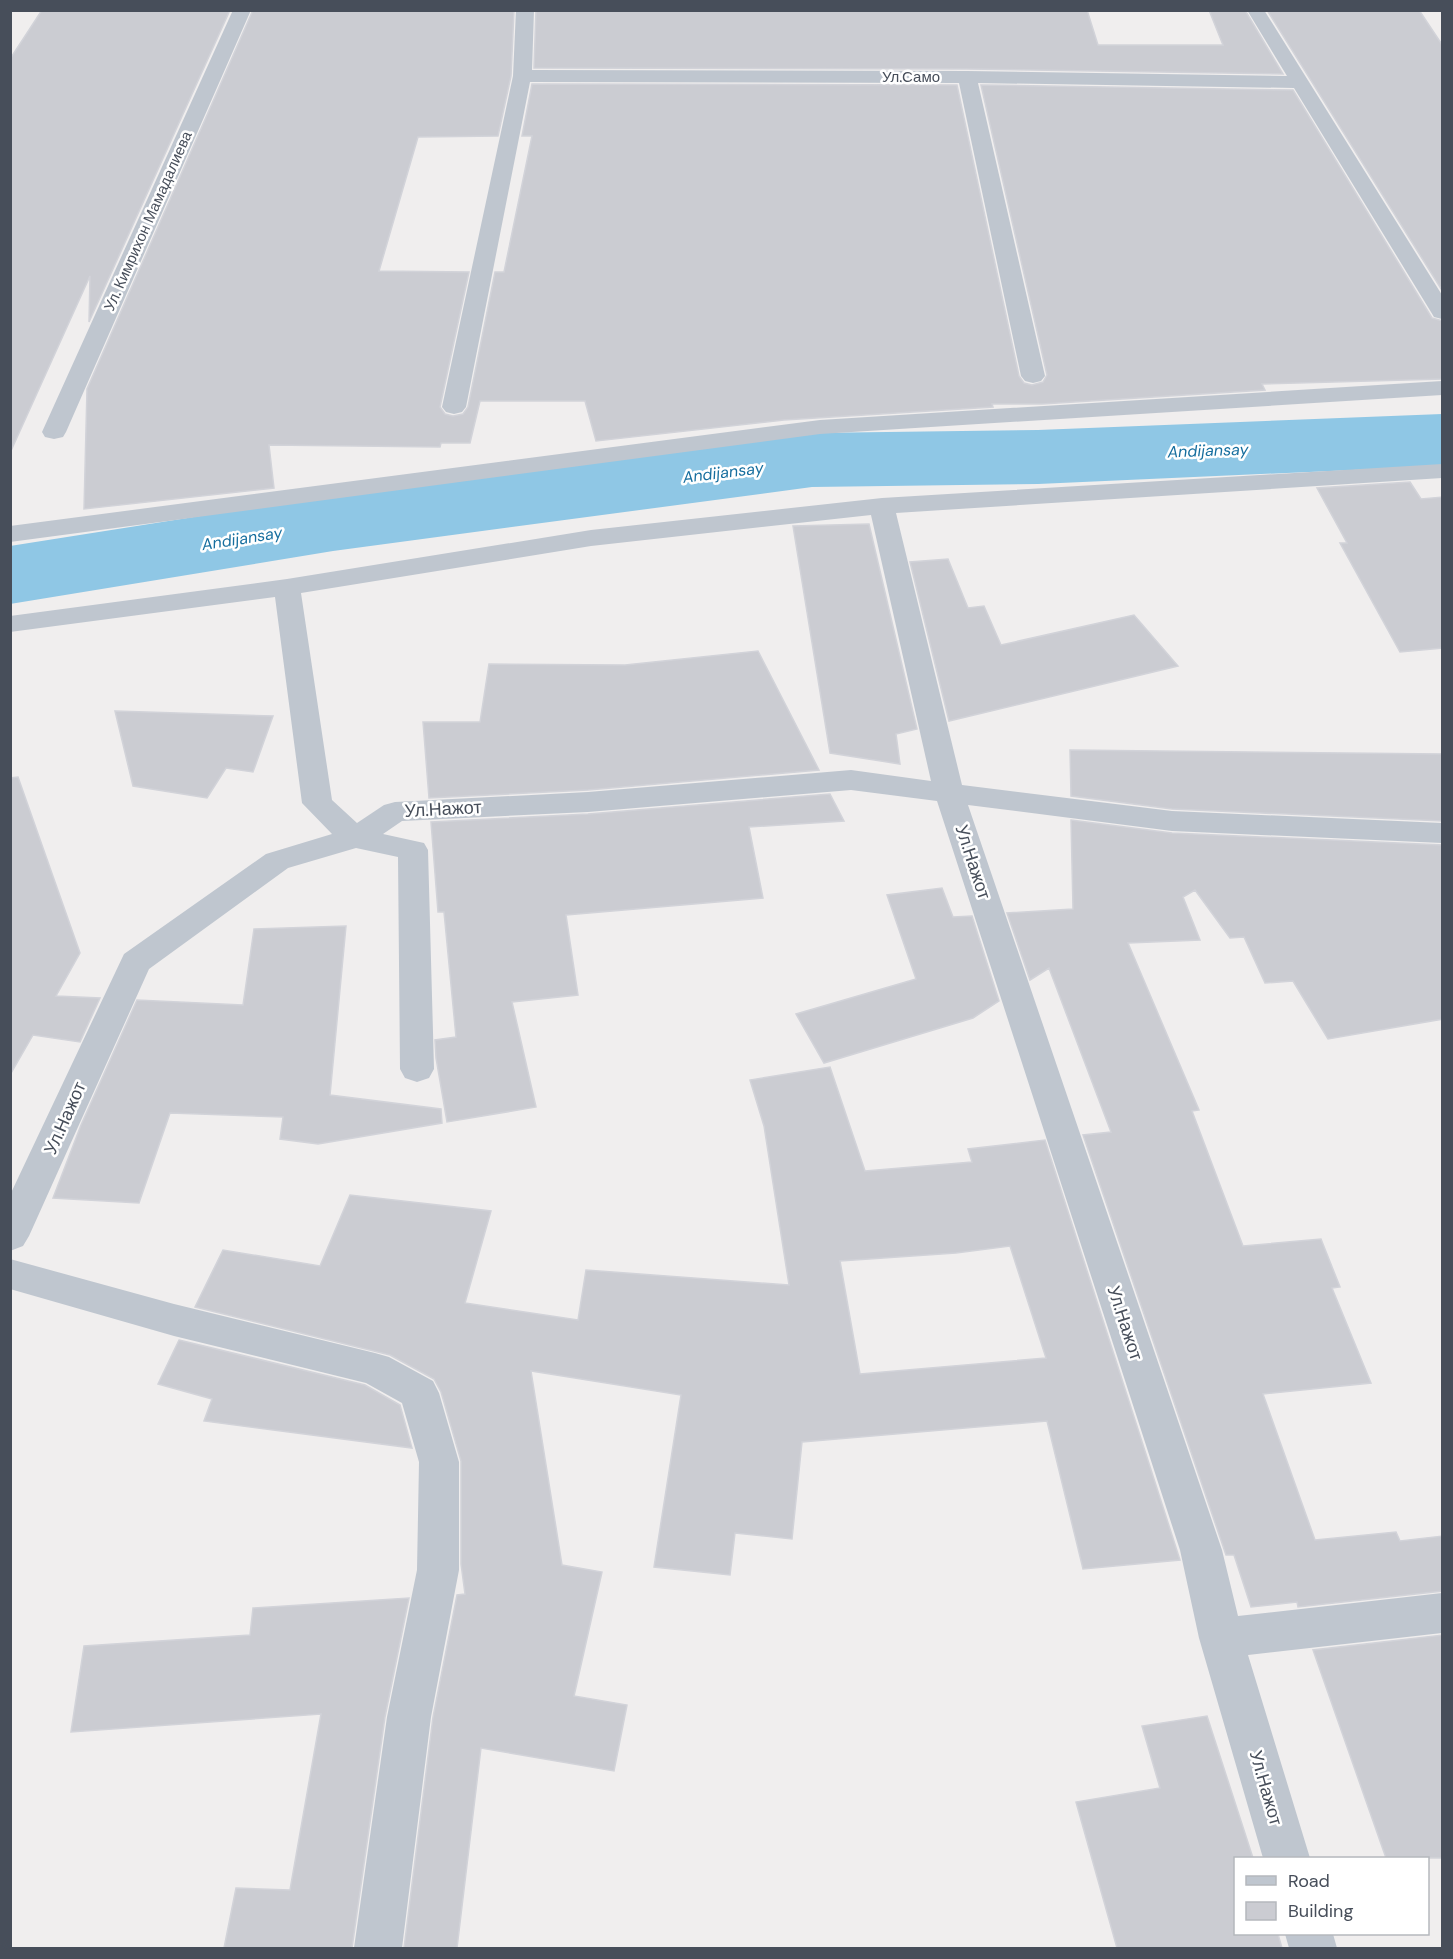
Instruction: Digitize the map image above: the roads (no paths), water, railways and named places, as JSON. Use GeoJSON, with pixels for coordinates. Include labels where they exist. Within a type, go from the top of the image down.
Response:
{"type":"FeatureCollection","features":[{"type":"Feature","properties":{"kind":"street","name":"Ул. Кимрихон Мамадалиева"},"geometry":{"type":"LineString","coordinates":[[54,432],[242,10]]}},
{"type":"Feature","properties":{"kind":"street"},"geometry":{"type":"LineString","coordinates":[[454,407],[522,76],[525,10]]}},
{"type":"Feature","properties":{"kind":"street"},"geometry":{"type":"LineString","coordinates":[[1255,10],[1443,312]]}},
{"type":"Feature","properties":{"kind":"street","name":"Ул.Само"},"geometry":{"type":"LineString","coordinates":[[522,76],[967,77],[1299,82]]}},
{"type":"Feature","properties":{"kind":"street"},"geometry":{"type":"LineString","coordinates":[[967,77],[1033,376]]}},
{"type":"Feature","properties":{"kind":"street"},"geometry":{"type":"LineString","coordinates":[[10,534],[820,427],[1443,388]]}},
{"type":"Feature","properties":{"kind":"street"},"geometry":{"type":"LineString","coordinates":[[10,624],[287,587],[591,538],[882,506],[1443,471]]}},
{"type":"Feature","properties":{"kind":"street","name":"Ул.Нажот"},"geometry":{"type":"LineString","coordinates":[[882,506],[950,792],[1200,1550],[1221,1638],[1287,1857]]}},
{"type":"Feature","properties":{"kind":"street"},"geometry":{"type":"LineString","coordinates":[[287,587],[317,803],[355,838],[413,850],[417,1069]]}},
{"type":"Feature","properties":{"kind":"street","name":"Ул.Нажот"},"geometry":{"type":"LineString","coordinates":[[10,1236],[136,962],[277,861],[355,838],[395,812],[588,802],[851,780],[950,792]]}},
{"type":"Feature","properties":{"kind":"street"},"geometry":{"type":"LineString","coordinates":[[950,792],[1172,820],[1443,833]]}},
{"type":"Feature","properties":{"kind":"street"},"geometry":{"type":"LineString","coordinates":[[10,1274],[174,1320],[375,1369],[418,1393],[439,1462],[438,1570],[409,1717],[378,1948]]}},
{"type":"Feature","properties":{"kind":"street"},"geometry":{"type":"LineString","coordinates":[[1221,1638],[1443,1613]]}},
{"type":"Feature","properties":{"kind":"waterway","name":"Andijansay"},"geometry":{"type":"LineString","coordinates":[[10,575],[333,523],[812,460],[1038,457],[1442,440]]}}]}
